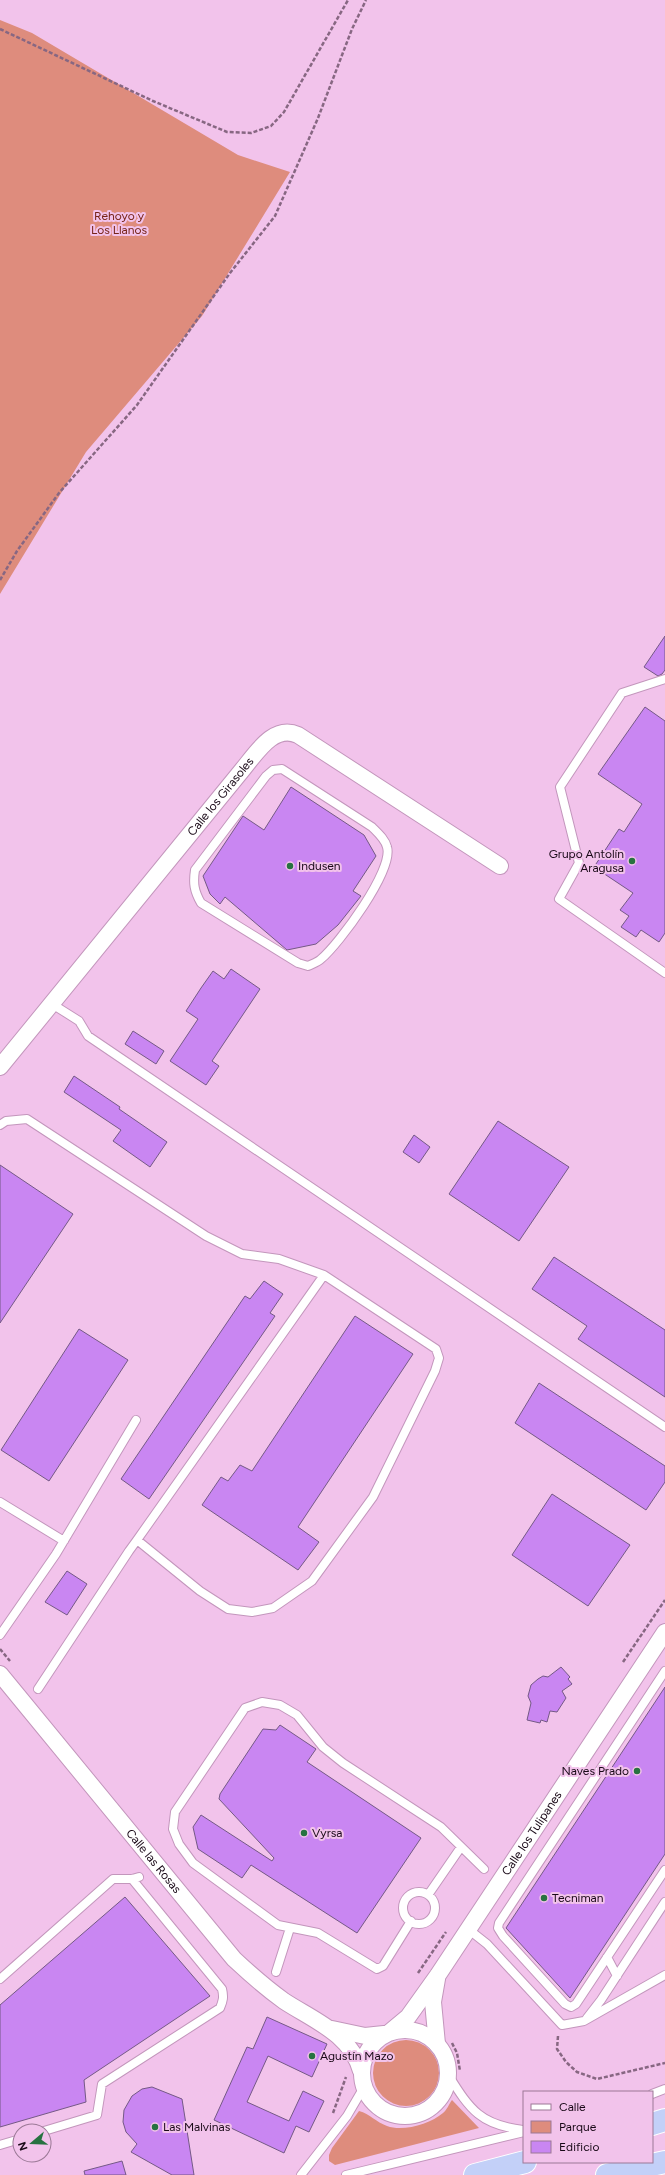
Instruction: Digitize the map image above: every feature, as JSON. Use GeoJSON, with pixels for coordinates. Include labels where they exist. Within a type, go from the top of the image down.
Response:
{"type":"FeatureCollection","features":[{"type":"Feature","properties":{"kind":"highway"},"geometry":{"type":"LineString","coordinates":[[653,2124],[665,2120]]}},
{"type":"Feature","properties":{"kind":"highway"},"geometry":{"type":"LineString","coordinates":[[653,2158],[665,2153]]}},
{"type":"Feature","properties":{"kind":"highway"},"geometry":{"type":"LineString","coordinates":[[606,2175],[665,2162]]}},
{"type":"Feature","properties":{"kind":"highway"},"geometry":{"type":"LineString","coordinates":[[475,2175],[523,2163]]}},
{"type":"Feature","properties":{"kind":"highway"},"geometry":{"type":"LineString","coordinates":[[606,2175],[638,2163]]}},
{"type":"Feature","properties":{"kind":"street","name":"Calle los Girasoles"},"geometry":{"type":"LineString","coordinates":[[0,1067],[260,748],[276,734],[291,732],[298,735],[500,866]]}},
{"type":"Feature","properties":{"kind":"street","name":"Calle los Tulipanes"},"geometry":{"type":"LineString","coordinates":[[387,2033],[408,2017],[438,1975],[517,1854],[567,1783],[665,1632]]}},
{"type":"Feature","properties":{"kind":"street","name":"Calle las Rosas"},"geometry":{"type":"LineString","coordinates":[[0,1674],[234,1959],[265,1988],[341,2038],[356,2056],[361,2071]]}},
{"type":"Feature","properties":{"kind":"street","name":"Calle los Tulipanes"},"geometry":{"type":"LineString","coordinates":[[438,1975],[433,2002],[444,2042]]}},
{"type":"Feature","properties":{"kind":"street","name":"Calle las Rosas"},"geometry":{"type":"LineString","coordinates":[[326,2027],[365,2036],[387,2033]]}},
{"type":"Feature","properties":{"kind":"street"},"geometry":{"type":"LineString","coordinates":[[403,2029],[415,2031],[444,2042],[448,2064],[454,2075],[437,2103],[425,2112],[411,2117],[396,2116],[382,2111],[371,2101],[364,2087],[361,2071],[364,2056],[373,2044],[387,2033],[403,2029]]}},
{"type":"Feature","properties":{"kind":"lane"},"geometry":{"type":"LineString","coordinates":[[665,679],[622,693],[560,787],[579,863],[559,899],[665,973]]}},
{"type":"Feature","properties":{"kind":"lane"},"geometry":{"type":"LineString","coordinates":[[282,769],[293,775],[372,827],[382,837],[387,848],[382,875],[339,941],[320,960],[308,966],[298,963],[201,903],[195,893],[193,881],[195,870],[262,774],[273,770],[282,769]]}},
{"type":"Feature","properties":{"kind":"lane"},"geometry":{"type":"LineString","coordinates":[[52,1004],[79,1022],[88,1036],[95,1041],[665,1427]]}},
{"type":"Feature","properties":{"kind":"lane"},"geometry":{"type":"LineString","coordinates":[[0,1125],[6,1121],[27,1119],[206,1236],[242,1254],[280,1259],[324,1275],[436,1349],[439,1358],[435,1371],[373,1497],[312,1581],[273,1608],[252,1612],[228,1610],[200,1591],[137,1540]]}},
{"type":"Feature","properties":{"kind":"lane"},"geometry":{"type":"LineString","coordinates":[[38,1689],[137,1540],[324,1275]]}},
{"type":"Feature","properties":{"kind":"lane"},"geometry":{"type":"LineString","coordinates":[[0,1636],[64,1541],[136,1420]]}},
{"type":"Feature","properties":{"kind":"lane"},"geometry":{"type":"LineString","coordinates":[[0,1502],[64,1541]]}},
{"type":"Feature","properties":{"kind":"lane"},"geometry":{"type":"LineString","coordinates":[[665,1671],[499,1922],[498,1928],[502,1936],[565,2004],[571,2007],[576,2004],[665,1870]]}},
{"type":"Feature","properties":{"kind":"lane"},"geometry":{"type":"LineString","coordinates":[[411,1921],[383,1966],[376,1969],[318,1933],[278,1925],[193,1862],[179,1844],[174,1830],[175,1812],[246,1708],[262,1702],[280,1704],[297,1715],[323,1747],[343,1763],[441,1827],[484,1869]]}},
{"type":"Feature","properties":{"kind":"lane"},"geometry":{"type":"LineString","coordinates":[[428,1895],[461,1847]]}},
{"type":"Feature","properties":{"kind":"lane"},"geometry":{"type":"LineString","coordinates":[[0,1979],[113,1879],[135,1878],[222,1989],[224,1996],[220,2008],[102,2084],[97,2115],[52,2129]]}},
{"type":"Feature","properties":{"kind":"lane"},"geometry":{"type":"LineString","coordinates":[[414,1893],[424,1893],[428,1895],[435,1908],[432,1917],[425,1922],[411,1921],[407,1918],[403,1908],[406,1899],[414,1893]]}},
{"type":"Feature","properties":{"kind":"lane"},"geometry":{"type":"LineString","coordinates":[[584,2021],[601,2000],[665,1902]]}},
{"type":"Feature","properties":{"kind":"lane"},"geometry":{"type":"LineString","coordinates":[[276,1972],[290,1928]]}},
{"type":"Feature","properties":{"kind":"lane"},"geometry":{"type":"LineString","coordinates":[[468,1928],[487,1944],[562,2025],[584,2021],[665,1975]]}},
{"type":"Feature","properties":{"kind":"lane"},"geometry":{"type":"LineString","coordinates":[[607,1957],[617,1976]]}},
{"type":"Feature","properties":{"kind":"lane"},"geometry":{"type":"LineString","coordinates":[[454,2075],[461,2095],[484,2120],[505,2128],[523,2131]]}},
{"type":"Feature","properties":{"kind":"lane"},"geometry":{"type":"LineString","coordinates":[[301,2175],[347,2116],[364,2087]]}},
{"type":"Feature","properties":{"kind":"lane"},"geometry":{"type":"LineString","coordinates":[[653,2094],[665,2090]]}},
{"type":"Feature","properties":{"kind":"lane"},"geometry":{"type":"LineString","coordinates":[[346,2175],[523,2131]]}},
{"type":"Feature","properties":{"kind":"lane"},"geometry":{"type":"LineString","coordinates":[[0,2145],[12,2141]]}},
{"type":"Feature","properties":{"kind":"path"},"geometry":{"type":"LineString","coordinates":[[0,29],[154,101],[227,132],[251,133],[271,126],[284,112],[348,0]]}},
{"type":"Feature","properties":{"kind":"path"},"geometry":{"type":"LineString","coordinates":[[0,580],[17,551],[59,493],[137,405],[230,273],[275,216],[318,118],[352,28],[366,0]]}},
{"type":"Feature","properties":{"kind":"path"},"geometry":{"type":"LineString","coordinates":[[624,1662],[665,1600]]}},
{"type":"Feature","properties":{"kind":"path"},"geometry":{"type":"LineString","coordinates":[[562,2025],[557,2040],[557,2049],[566,2062],[577,2072],[597,2079],[665,2063]]}},
{"type":"Feature","properties":{"kind":"path"},"geometry":{"type":"LineString","coordinates":[[444,2042],[457,2053],[454,2075]]}},
{"type":"Feature","properties":{"kind":"green space","name":"Rehoyo y Los Llanos"},"geometry":{"type":"Polygon","coordinates":[[[0,20],[32,33],[238,155],[290,172],[202,316],[86,452],[0,594],[0,20]]]}},
{"type":"Feature","properties":{"kind":"green space"},"geometry":{"type":"Polygon","coordinates":[[[406,2040],[419,2043],[429,2050],[436,2060],[439,2073],[436,2086],[429,2096],[419,2103],[406,2106],[393,2103],[383,2096],[376,2086],[373,2073],[376,2060],[383,2050],[393,2043],[406,2040]]]}},
{"type":"Feature","properties":{"kind":"green space"},"geometry":{"type":"Polygon","coordinates":[[[452,2100],[479,2128],[335,2165],[329,2161],[329,2155],[332,2148],[359,2111],[387,2126],[401,2128],[416,2126],[431,2121],[447,2109],[452,2100]]]}},
{"type":"Feature","properties":{"kind":"building"},"geometry":{"type":"Polygon","coordinates":[[[665,636],[665,670],[658,676],[644,667],[665,636]]]}},
{"type":"Feature","properties":{"kind":"building"},"geometry":{"type":"Polygon","coordinates":[[[645,707],[665,721],[665,933],[659,942],[641,930],[636,937],[621,927],[629,916],[620,910],[633,893],[594,867],[619,829],[624,832],[642,804],[598,774],[645,707]]]}},
{"type":"Feature","properties":{"kind":"building","name":"Indusen"},"geometry":{"type":"Polygon","coordinates":[[[291,787],[364,835],[376,856],[353,891],[361,896],[338,925],[316,944],[287,950],[225,897],[220,904],[210,894],[203,876],[243,816],[264,830],[291,787]]]}},
{"type":"Feature","properties":{"kind":"building"},"geometry":{"type":"Polygon","coordinates":[[[231,969],[260,989],[212,1061],[219,1066],[206,1085],[170,1061],[198,1019],[186,1011],[201,988],[213,971],[224,979],[231,969]]]}},
{"type":"Feature","properties":{"kind":"building"},"geometry":{"type":"Polygon","coordinates":[[[133,1031],[164,1051],[156,1064],[125,1044],[133,1031]]]}},
{"type":"Feature","properties":{"kind":"building"},"geometry":{"type":"Polygon","coordinates":[[[74,1076],[120,1107],[119,1109],[167,1142],[150,1167],[113,1141],[121,1130],[64,1092],[74,1076]]]}},
{"type":"Feature","properties":{"kind":"building"},"geometry":{"type":"Polygon","coordinates":[[[498,1121],[569,1167],[519,1241],[449,1194],[498,1121]]]}},
{"type":"Feature","properties":{"kind":"building"},"geometry":{"type":"Polygon","coordinates":[[[414,1135],[430,1147],[419,1163],[403,1152],[414,1135]]]}},
{"type":"Feature","properties":{"kind":"building"},"geometry":{"type":"Polygon","coordinates":[[[0,1165],[73,1214],[0,1323],[0,1165]]]}},
{"type":"Feature","properties":{"kind":"building"},"geometry":{"type":"Polygon","coordinates":[[[554,1257],[665,1330],[665,1397],[578,1339],[587,1326],[532,1289],[554,1257]]]}},
{"type":"Feature","properties":{"kind":"building"},"geometry":{"type":"Polygon","coordinates":[[[264,1281],[283,1294],[270,1313],[275,1316],[149,1499],[121,1479],[245,1296],[250,1299],[264,1281]]]}},
{"type":"Feature","properties":{"kind":"building"},"geometry":{"type":"Polygon","coordinates":[[[355,1316],[413,1354],[298,1527],[319,1542],[298,1570],[202,1505],[221,1477],[228,1481],[240,1465],[252,1471],[355,1316]]]}},
{"type":"Feature","properties":{"kind":"building"},"geometry":{"type":"Polygon","coordinates":[[[79,1329],[128,1360],[49,1481],[1,1450],[79,1329]]]}},
{"type":"Feature","properties":{"kind":"building"},"geometry":{"type":"Polygon","coordinates":[[[539,1383],[665,1466],[665,1482],[646,1510],[515,1423],[539,1383]]]}},
{"type":"Feature","properties":{"kind":"building"},"geometry":{"type":"Polygon","coordinates":[[[552,1494],[630,1545],[588,1606],[512,1555],[552,1494]]]}},
{"type":"Feature","properties":{"kind":"building"},"geometry":{"type":"Polygon","coordinates":[[[67,1571],[87,1584],[67,1615],[45,1602],[67,1571]]]}},
{"type":"Feature","properties":{"kind":"building"},"geometry":{"type":"Polygon","coordinates":[[[561,1667],[570,1677],[568,1679],[572,1684],[562,1691],[566,1698],[557,1712],[550,1711],[547,1722],[541,1720],[540,1723],[527,1720],[531,1703],[528,1696],[531,1685],[543,1676],[548,1677],[561,1667]]]}},
{"type":"Feature","properties":{"kind":"building","name":"Naves Prado"},"geometry":{"type":"Polygon","coordinates":[[[665,1687],[665,1854],[570,1998],[506,1928],[665,1687]]]}},
{"type":"Feature","properties":{"kind":"building","name":"Vyrsa"},"geometry":{"type":"Polygon","coordinates":[[[280,1725],[316,1749],[307,1762],[421,1838],[357,1933],[251,1865],[242,1878],[198,1849],[193,1827],[201,1815],[272,1861],[274,1858],[219,1799],[220,1794],[263,1729],[276,1730],[280,1725]]]}},
{"type":"Feature","properties":{"kind":"building"},"geometry":{"type":"Polygon","coordinates":[[[125,1897],[210,1996],[84,2080],[86,2102],[0,2127],[0,2005],[125,1897]]]}},
{"type":"Feature","properties":{"kind":"building"},"geometry":{"type":"Polygon","coordinates":[[[267,2017],[327,2044],[312,2077],[268,2056],[247,2102],[289,2121],[303,2091],[324,2101],[309,2132],[296,2126],[284,2153],[214,2120],[247,2047],[253,2049],[267,2017]]]}},
{"type":"Feature","properties":{"kind":"building","name":"Las Malvinas"},"geometry":{"type":"Polygon","coordinates":[[[152,2087],[182,2099],[194,2175],[172,2175],[131,2152],[137,2144],[126,2132],[123,2122],[124,2110],[132,2096],[142,2089],[152,2087]]]}},
{"type":"Feature","properties":{"kind":"building"},"geometry":{"type":"Polygon","coordinates":[[[122,2161],[126,2175],[85,2175],[84,2171],[122,2161]]]}},
{"type":"Feature","properties":{"kind":"place","name":"Grupo Antolín Aragusa"},"geometry":{"type":"Point","coordinates":[632,861]}},
{"type":"Feature","properties":{"kind":"place","name":"Indusen"},"geometry":{"type":"Point","coordinates":[290,866]}},
{"type":"Feature","properties":{"kind":"place","name":"Naves Prado"},"geometry":{"type":"Point","coordinates":[637,1771]}},
{"type":"Feature","properties":{"kind":"place","name":"Vyrsa"},"geometry":{"type":"Point","coordinates":[304,1833]}},
{"type":"Feature","properties":{"kind":"place","name":"Tecniman"},"geometry":{"type":"Point","coordinates":[544,1898]}},
{"type":"Feature","properties":{"kind":"place","name":"Agustín Mazo"},"geometry":{"type":"Point","coordinates":[312,2056]}},
{"type":"Feature","properties":{"kind":"place","name":"Las Malvinas"},"geometry":{"type":"Point","coordinates":[155,2127]}}]}
